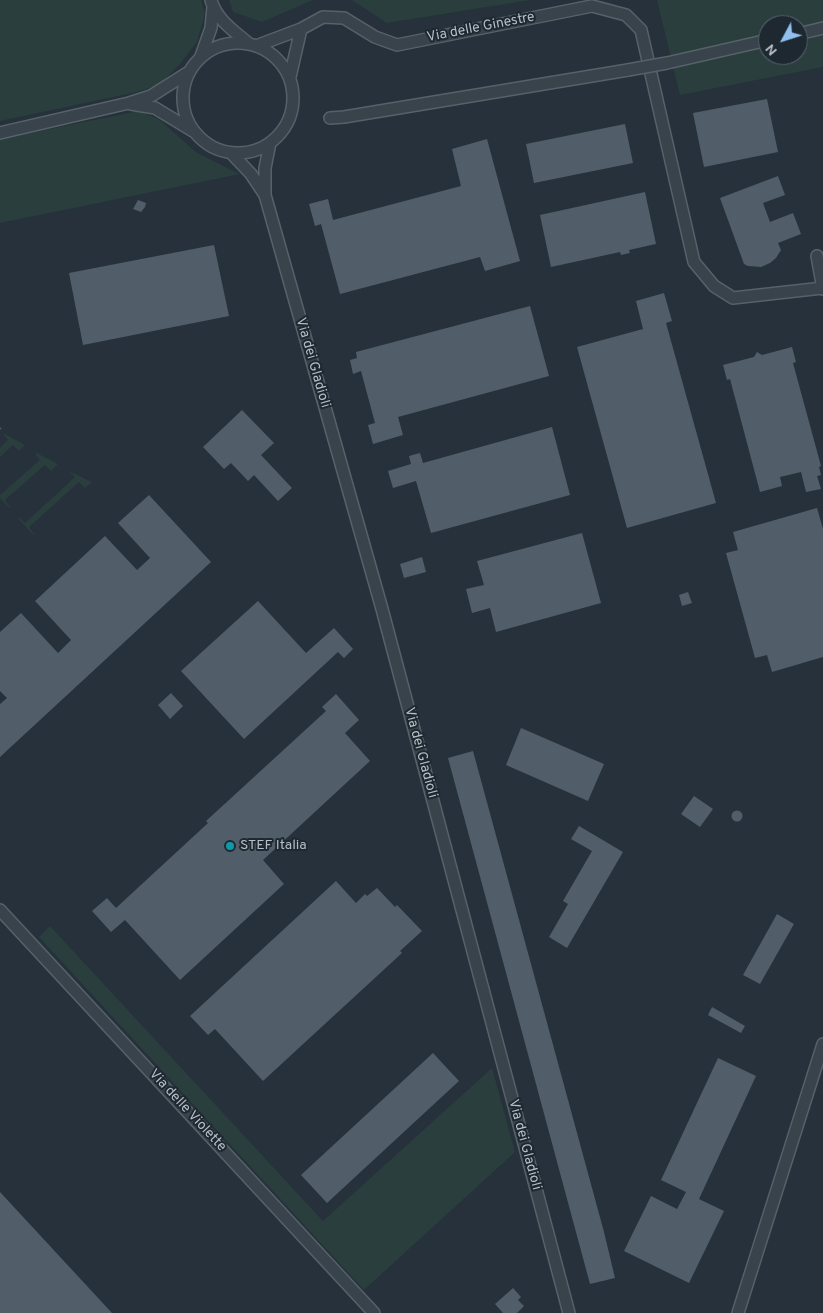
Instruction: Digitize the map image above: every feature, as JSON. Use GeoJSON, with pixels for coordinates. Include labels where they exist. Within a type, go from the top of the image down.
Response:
{"type":"FeatureCollection","features":[{"type":"Feature","properties":{"kind":"street","name":"Via dei Gladioli"},"geometry":{"type":"LineString","coordinates":[[212,3],[226,24],[252,44],[266,50],[280,61],[290,77],[293,88],[293,107],[288,123],[276,139],[260,149],[250,152],[231,153],[217,149],[201,139],[194,131],[185,114],[182,99],[185,80],[192,66],[214,47],[233,42],[252,44]]}},
{"type":"Feature","properties":{"kind":"street","name":"Via dei Gladioli"},"geometry":{"type":"LineString","coordinates":[[201,57],[211,28],[212,3]]}},
{"type":"Feature","properties":{"kind":"street","name":"Via delle Ginestre"},"geometry":{"type":"LineString","coordinates":[[252,44],[301,29],[322,17],[344,18],[375,37],[397,45],[592,6],[626,15],[641,30],[694,262],[714,286],[733,298],[823,288]]}},
{"type":"Feature","properties":{"kind":"street"},"geometry":{"type":"LineString","coordinates":[[808,32],[823,28]]}},
{"type":"Feature","properties":{"kind":"street"},"geometry":{"type":"LineString","coordinates":[[290,77],[301,29]]}},
{"type":"Feature","properties":{"kind":"street"},"geometry":{"type":"LineString","coordinates":[[330,118],[628,70],[758,42]]}},
{"type":"Feature","properties":{"kind":"street"},"geometry":{"type":"LineString","coordinates":[[0,132],[129,103],[151,96],[189,72]]}},
{"type":"Feature","properties":{"kind":"street"},"geometry":{"type":"LineString","coordinates":[[129,103],[155,108],[194,131]]}},
{"type":"Feature","properties":{"kind":"street","name":"Via dei Gladioli"},"geometry":{"type":"LineString","coordinates":[[270,143],[265,168],[265,195],[382,609],[569,1313]]}},
{"type":"Feature","properties":{"kind":"street","name":"Via dei Gladioli"},"geometry":{"type":"LineString","coordinates":[[231,153],[251,174],[265,195]]}},
{"type":"Feature","properties":{"kind":"street"},"geometry":{"type":"LineString","coordinates":[[817,256],[823,288]]}},
{"type":"Feature","properties":{"kind":"street","name":"Via delle Violette"},"geometry":{"type":"LineString","coordinates":[[0,910],[374,1313]]}},
{"type":"Feature","properties":{"kind":"street"},"geometry":{"type":"LineString","coordinates":[[738,1313],[823,1044]]}},
{"type":"Feature","properties":{"kind":"green space"},"geometry":{"type":"Polygon","coordinates":[[[0,0],[201,0],[205,14],[197,42],[179,65],[159,85],[137,92],[0,121],[0,0]]]}},
{"type":"Feature","properties":{"kind":"green space"},"geometry":{"type":"Polygon","coordinates":[[[229,0],[313,0],[262,22],[233,12],[229,0]]]}},
{"type":"Feature","properties":{"kind":"green space"},"geometry":{"type":"Polygon","coordinates":[[[352,0],[530,0],[387,23],[352,0]]]}},
{"type":"Feature","properties":{"kind":"green space"},"geometry":{"type":"Polygon","coordinates":[[[657,0],[823,0],[823,67],[680,95],[657,0]]]}},
{"type":"Feature","properties":{"kind":"green space"},"geometry":{"type":"Polygon","coordinates":[[[139,111],[160,120],[197,153],[240,174],[0,223],[0,139],[139,111]]]}},
{"type":"Feature","properties":{"kind":"green space"},"geometry":{"type":"Polygon","coordinates":[[[3,434],[25,445],[19,451],[13,445],[0,457],[0,448],[8,440],[3,434]]]}},
{"type":"Feature","properties":{"kind":"green space"},"geometry":{"type":"Polygon","coordinates":[[[37,453],[58,464],[51,471],[45,465],[5,500],[9,508],[0,498],[0,495],[40,460],[35,454],[37,453]]]}},
{"type":"Feature","properties":{"kind":"green space"},"geometry":{"type":"Polygon","coordinates":[[[69,471],[92,482],[85,488],[79,482],[29,527],[33,535],[18,518],[25,523],[75,477],[69,471]]]}},
{"type":"Feature","properties":{"kind":"green space"},"geometry":{"type":"Polygon","coordinates":[[[50,926],[323,1221],[492,1068],[515,1152],[364,1290],[39,937],[50,926]]]}},
{"type":"Feature","properties":{"kind":"building"},"geometry":{"type":"Polygon","coordinates":[[[767,99],[778,152],[704,167],[693,113],[767,99]]]}},
{"type":"Feature","properties":{"kind":"building"},"geometry":{"type":"Polygon","coordinates":[[[625,124],[633,163],[534,183],[526,144],[625,124]]]}},
{"type":"Feature","properties":{"kind":"building"},"geometry":{"type":"Polygon","coordinates":[[[487,139],[520,261],[485,271],[480,257],[340,294],[321,224],[315,226],[309,204],[328,199],[333,220],[461,186],[452,149],[487,139]]]}},
{"type":"Feature","properties":{"kind":"building"},"geometry":{"type":"Polygon","coordinates":[[[778,176],[785,195],[763,203],[770,222],[793,213],[801,234],[778,243],[781,250],[770,263],[761,267],[748,266],[744,264],[720,198],[778,176]]]}},
{"type":"Feature","properties":{"kind":"building"},"geometry":{"type":"Polygon","coordinates":[[[645,192],[656,244],[629,250],[630,253],[621,255],[620,252],[551,267],[540,215],[645,192]]]}},
{"type":"Feature","properties":{"kind":"building"},"geometry":{"type":"Polygon","coordinates":[[[138,200],[146,203],[141,212],[133,209],[138,200]]]}},
{"type":"Feature","properties":{"kind":"building"},"geometry":{"type":"Polygon","coordinates":[[[214,245],[229,316],[83,345],[69,273],[214,245]]]}},
{"type":"Feature","properties":{"kind":"building"},"geometry":{"type":"Polygon","coordinates":[[[664,293],[672,321],[666,323],[716,503],[627,528],[577,347],[643,329],[636,301],[664,293]]]}},
{"type":"Feature","properties":{"kind":"building"},"geometry":{"type":"Polygon","coordinates":[[[530,306],[549,376],[398,417],[403,435],[373,444],[368,425],[375,423],[361,371],[353,374],[350,360],[357,358],[356,352],[530,306]]]}},
{"type":"Feature","properties":{"kind":"building"},"geometry":{"type":"Polygon","coordinates":[[[792,347],[796,362],[793,363],[821,466],[819,467],[821,475],[817,476],[821,489],[806,492],[801,472],[780,477],[782,486],[760,492],[730,379],[727,380],[723,365],[754,357],[757,352],[762,355],[792,347]]]}},
{"type":"Feature","properties":{"kind":"building"},"geometry":{"type":"Polygon","coordinates":[[[242,410],[274,443],[261,455],[292,488],[278,501],[254,475],[248,481],[231,463],[224,469],[203,447],[242,410]]]}},
{"type":"Feature","properties":{"kind":"building"},"geometry":{"type":"Polygon","coordinates":[[[552,427],[570,495],[431,533],[416,481],[393,488],[388,471],[411,464],[409,456],[420,453],[423,463],[552,427]]]}},
{"type":"Feature","properties":{"kind":"building"},"geometry":{"type":"Polygon","coordinates":[[[149,495],[211,562],[0,757],[0,704],[7,698],[0,691],[0,632],[21,613],[58,653],[71,640],[35,601],[105,536],[137,570],[150,558],[118,523],[149,495]]]}},
{"type":"Feature","properties":{"kind":"building"},"geometry":{"type":"Polygon","coordinates":[[[817,508],[823,529],[823,657],[772,672],[767,655],[755,658],[726,553],[738,550],[733,532],[817,508]]]}},
{"type":"Feature","properties":{"kind":"building"},"geometry":{"type":"Polygon","coordinates":[[[582,533],[601,603],[496,632],[490,608],[472,613],[466,589],[484,585],[477,561],[582,533]]]}},
{"type":"Feature","properties":{"kind":"building"},"geometry":{"type":"Polygon","coordinates":[[[422,557],[426,572],[404,578],[400,564],[422,557]]]}},
{"type":"Feature","properties":{"kind":"building"},"geometry":{"type":"Polygon","coordinates":[[[688,592],[692,603],[682,606],[679,595],[688,592]]]}},
{"type":"Feature","properties":{"kind":"building"},"geometry":{"type":"Polygon","coordinates":[[[258,601],[306,653],[334,628],[353,649],[344,658],[338,652],[244,739],[181,671],[258,601]]]}},
{"type":"Feature","properties":{"kind":"building"},"geometry":{"type":"Polygon","coordinates":[[[171,693],[183,706],[170,719],[158,705],[171,693]]]}},
{"type":"Feature","properties":{"kind":"building","name":"STEF Italia"},"geometry":{"type":"Polygon","coordinates":[[[336,694],[359,720],[345,733],[370,761],[263,860],[284,884],[180,980],[125,920],[111,932],[92,911],[107,898],[116,908],[208,823],[206,821],[326,711],[322,707],[336,694]]]}},
{"type":"Feature","properties":{"kind":"building"},"geometry":{"type":"Polygon","coordinates":[[[521,728],[604,764],[588,801],[506,765],[521,728]]]}},
{"type":"Feature","properties":{"kind":"building"},"geometry":{"type":"Polygon","coordinates":[[[473,751],[615,1278],[590,1284],[448,758],[473,751]]]}},
{"type":"Feature","properties":{"kind":"building"},"geometry":{"type":"Polygon","coordinates":[[[694,796],[713,809],[700,827],[681,814],[694,796]]]}},
{"type":"Feature","properties":{"kind":"building"},"geometry":{"type":"Polygon","coordinates":[[[737,810],[743,816],[737,822],[731,816],[737,810]]]}},
{"type":"Feature","properties":{"kind":"building"},"geometry":{"type":"Polygon","coordinates":[[[579,826],[623,852],[567,948],[549,937],[568,904],[563,901],[592,851],[571,839],[579,826]]]}},
{"type":"Feature","properties":{"kind":"building"},"geometry":{"type":"Polygon","coordinates":[[[336,881],[356,903],[365,894],[367,896],[377,888],[395,907],[397,905],[422,931],[400,951],[402,953],[263,1081],[215,1029],[208,1035],[190,1016],[336,881]]]}},
{"type":"Feature","properties":{"kind":"building"},"geometry":{"type":"Polygon","coordinates":[[[777,914],[794,924],[760,984],[743,975],[777,914]]]}},
{"type":"Feature","properties":{"kind":"building"},"geometry":{"type":"Polygon","coordinates":[[[712,1007],[745,1026],[741,1033],[708,1015],[712,1007]]]}},
{"type":"Feature","properties":{"kind":"building"},"geometry":{"type":"Polygon","coordinates":[[[433,1053],[459,1081],[327,1203],[301,1175],[433,1053]]]}},
{"type":"Feature","properties":{"kind":"building"},"geometry":{"type":"Polygon","coordinates":[[[718,1058],[756,1076],[699,1199],[724,1211],[689,1283],[624,1251],[651,1196],[677,1209],[686,1192],[661,1180],[718,1058]]]}},
{"type":"Feature","properties":{"kind":"building"},"geometry":{"type":"Polygon","coordinates":[[[0,1192],[112,1313],[0,1313],[0,1192]]]}},
{"type":"Feature","properties":{"kind":"building"},"geometry":{"type":"Polygon","coordinates":[[[513,1288],[521,1297],[518,1300],[524,1306],[517,1313],[503,1313],[495,1304],[513,1288]]]}},
{"type":"Feature","properties":{"kind":"place","name":"STEF Italia"},"geometry":{"type":"Point","coordinates":[230,846]}}]}
